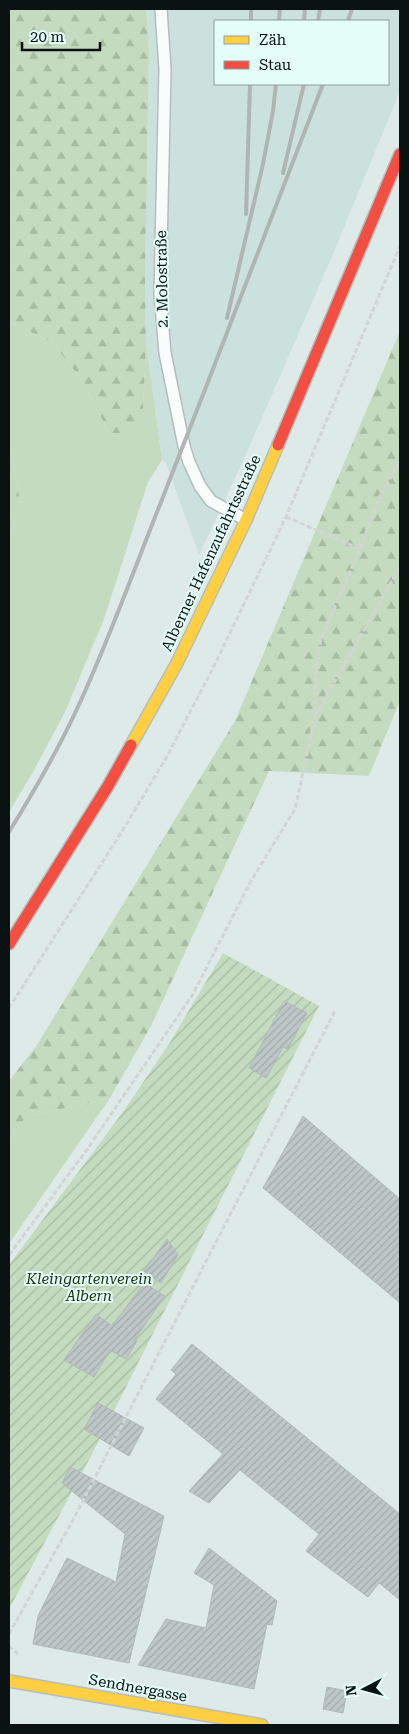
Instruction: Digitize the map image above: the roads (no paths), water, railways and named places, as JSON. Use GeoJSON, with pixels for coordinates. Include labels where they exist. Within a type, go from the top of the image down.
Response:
{"type":"FeatureCollection","features":[{"type":"Feature","properties":{"kind":"main road","name":"Alberner Hafenzufahrtsstraße"},"geometry":{"type":"LineString","coordinates":[[9,944],[108,786],[176,665],[246,520],[400,154]]}},
{"type":"Feature","properties":{"kind":"main road","name":"Sendnergasse"},"geometry":{"type":"LineString","coordinates":[[9,1681],[262,1725]]}},
{"type":"Feature","properties":{"kind":"lane","name":"2. Molostraße"},"geometry":{"type":"LineString","coordinates":[[161,9],[164,69],[160,294],[164,353],[184,446],[200,486],[211,500],[246,520]]}},
{"type":"Feature","properties":{"kind":"railway"},"geometry":{"type":"LineString","coordinates":[[251,9],[251,20]]}},
{"type":"Feature","properties":{"kind":"railway"},"geometry":{"type":"LineString","coordinates":[[279,20],[280,9]]}},
{"type":"Feature","properties":{"kind":"railway"},"geometry":{"type":"LineString","coordinates":[[304,20],[305,9]]}},
{"type":"Feature","properties":{"kind":"railway"},"geometry":{"type":"LineString","coordinates":[[318,20],[320,9]]}},
{"type":"Feature","properties":{"kind":"railway"},"geometry":{"type":"LineString","coordinates":[[348,20],[352,9]]}},
{"type":"Feature","properties":{"kind":"railway"},"geometry":{"type":"LineString","coordinates":[[246,214],[250,85]]}},
{"type":"Feature","properties":{"kind":"railway"},"geometry":{"type":"LineString","coordinates":[[227,318],[263,164],[276,85]]}},
{"type":"Feature","properties":{"kind":"railway"},"geometry":{"type":"LineString","coordinates":[[283,173],[304,85]]}},
{"type":"Feature","properties":{"kind":"railway"},"geometry":{"type":"LineString","coordinates":[[9,832],[61,742],[99,659],[323,85]]}},
{"type":"Feature","properties":{"kind":"park label","name":"Kleingartenverein Albern"},"geometry":{"type":"Point","coordinates":[89,1288]}}]}
